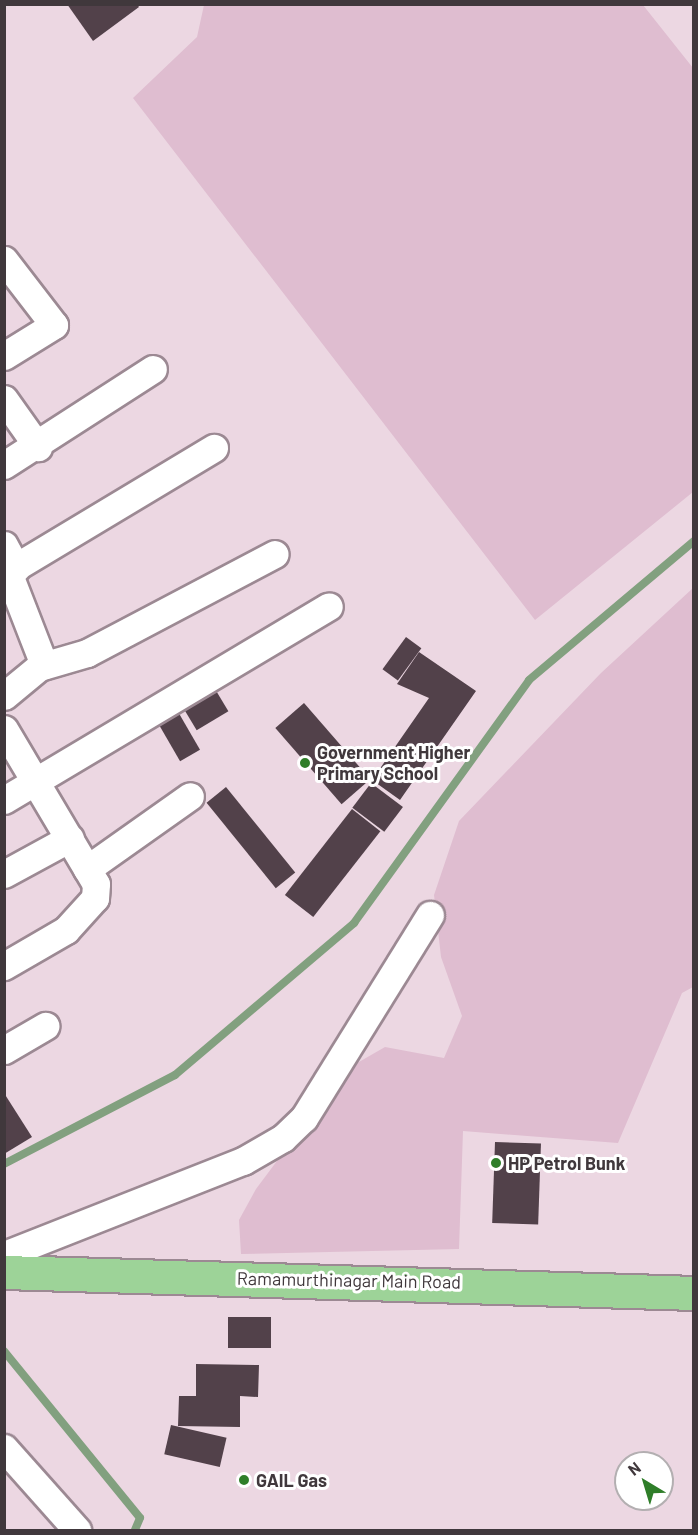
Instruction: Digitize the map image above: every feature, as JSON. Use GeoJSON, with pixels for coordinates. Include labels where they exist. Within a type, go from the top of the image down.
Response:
{"type":"FeatureCollection","features":[{"type":"Feature","properties":{"kind":"main road","name":"Ramamurthinagar Main Road"},"geometry":{"type":"LineString","coordinates":[[4,1272],[693,1293]]}},
{"type":"Feature","properties":{"kind":"street"},"geometry":{"type":"LineString","coordinates":[[4,260],[54,325],[4,356]]}},
{"type":"Feature","properties":{"kind":"street"},"geometry":{"type":"LineString","coordinates":[[4,465],[38,447],[153,369]]}},
{"type":"Feature","properties":{"kind":"street"},"geometry":{"type":"LineString","coordinates":[[4,399],[38,447]]}},
{"type":"Feature","properties":{"kind":"street"},"geometry":{"type":"LineString","coordinates":[[44,665],[8,565],[214,448]]}},
{"type":"Feature","properties":{"kind":"street"},"geometry":{"type":"LineString","coordinates":[[4,696],[44,665],[87,653],[275,554]]}},
{"type":"Feature","properties":{"kind":"street"},"geometry":{"type":"LineString","coordinates":[[4,800],[38,783],[329,606]]}},
{"type":"Feature","properties":{"kind":"street"},"geometry":{"type":"LineString","coordinates":[[4,729],[96,884],[95,898],[66,930],[4,966]]}},
{"type":"Feature","properties":{"kind":"street"},"geometry":{"type":"LineString","coordinates":[[87,869],[190,796]]}},
{"type":"Feature","properties":{"kind":"street"},"geometry":{"type":"LineString","coordinates":[[4,874],[70,837]]}},
{"type":"Feature","properties":{"kind":"street"},"geometry":{"type":"LineString","coordinates":[[4,1256],[243,1161],[283,1138],[304,1118],[430,915]]}},
{"type":"Feature","properties":{"kind":"street"},"geometry":{"type":"LineString","coordinates":[[4,1050],[45,1026]]}},
{"type":"Feature","properties":{"kind":"street"},"geometry":{"type":"LineString","coordinates":[[4,1448],[76,1530]]}},
{"type":"Feature","properties":{"kind":"shaded area"},"geometry":{"type":"Polygon","coordinates":[[[204,5],[643,5],[693,68],[693,492],[535,620],[133,98],[197,37],[204,5]]]}},
{"type":"Feature","properties":{"kind":"shaded area"},"geometry":{"type":"Polygon","coordinates":[[[693,588],[693,987],[682,993],[618,1143],[463,1131],[459,1249],[241,1254],[239,1220],[256,1189],[345,1070],[385,1047],[444,1058],[462,1016],[441,957],[434,895],[459,821],[601,673],[693,588]]]}},
{"type":"Feature","properties":{"kind":"building"},"geometry":{"type":"Polygon","coordinates":[[[67,4],[137,4],[139,7],[93,41],[67,4]]]}},
{"type":"Feature","properties":{"kind":"building"},"geometry":{"type":"Polygon","coordinates":[[[406,637],[421,648],[398,681],[382,669],[406,637]]]}},
{"type":"Feature","properties":{"kind":"building"},"geometry":{"type":"Polygon","coordinates":[[[419,652],[476,691],[400,800],[372,780],[429,698],[397,684],[419,652]]]}},
{"type":"Feature","properties":{"kind":"building"},"geometry":{"type":"Polygon","coordinates":[[[215,689],[228,711],[197,730],[183,708],[215,689]]]}},
{"type":"Feature","properties":{"kind":"building"},"geometry":{"type":"Polygon","coordinates":[[[304,703],[370,779],[342,804],[275,728],[304,703]]]}},
{"type":"Feature","properties":{"kind":"building"},"geometry":{"type":"Polygon","coordinates":[[[177,710],[200,750],[180,761],[157,722],[177,710]]]}},
{"type":"Feature","properties":{"kind":"building"},"geometry":{"type":"Polygon","coordinates":[[[371,783],[403,807],[384,832],[352,808],[371,783]]]}},
{"type":"Feature","properties":{"kind":"building"},"geometry":{"type":"Polygon","coordinates":[[[226,787],[295,872],[276,888],[207,803],[226,787]]]}},
{"type":"Feature","properties":{"kind":"building"},"geometry":{"type":"Polygon","coordinates":[[[352,809],[380,831],[313,917],[285,895],[352,809]]]}},
{"type":"Feature","properties":{"kind":"building"},"geometry":{"type":"Polygon","coordinates":[[[4,1093],[32,1137],[4,1154],[4,1093]]]}},
{"type":"Feature","properties":{"kind":"building"},"geometry":{"type":"Polygon","coordinates":[[[495,1142],[541,1144],[538,1225],[492,1223],[495,1142]]]}},
{"type":"Feature","properties":{"kind":"building"},"geometry":{"type":"Polygon","coordinates":[[[228,1317],[271,1317],[271,1348],[228,1348],[228,1317]]]}},
{"type":"Feature","properties":{"kind":"building"},"geometry":{"type":"Polygon","coordinates":[[[196,1364],[259,1365],[258,1397],[240,1396],[240,1427],[178,1426],[179,1396],[196,1396],[196,1364]]]}},
{"type":"Feature","properties":{"kind":"building"},"geometry":{"type":"Polygon","coordinates":[[[171,1425],[227,1438],[220,1467],[164,1454],[171,1425]]]}},
{"type":"Feature","properties":{"kind":"waterway"},"geometry":{"type":"LineString","coordinates":[[4,1164],[175,1075],[354,923],[529,680],[694,541]]}},
{"type":"Feature","properties":{"kind":"waterway"},"geometry":{"type":"LineString","coordinates":[[4,1351],[140,1518],[135,1530]]}},
{"type":"Feature","properties":{"kind":"place","name":"Government Higher Primary School"},"geometry":{"type":"Point","coordinates":[305,763]}},
{"type":"Feature","properties":{"kind":"place","name":"HP Petrol Bunk"},"geometry":{"type":"Point","coordinates":[496,1163]}},
{"type":"Feature","properties":{"kind":"place","name":"GAIL Gas"},"geometry":{"type":"Point","coordinates":[244,1480]}}]}
